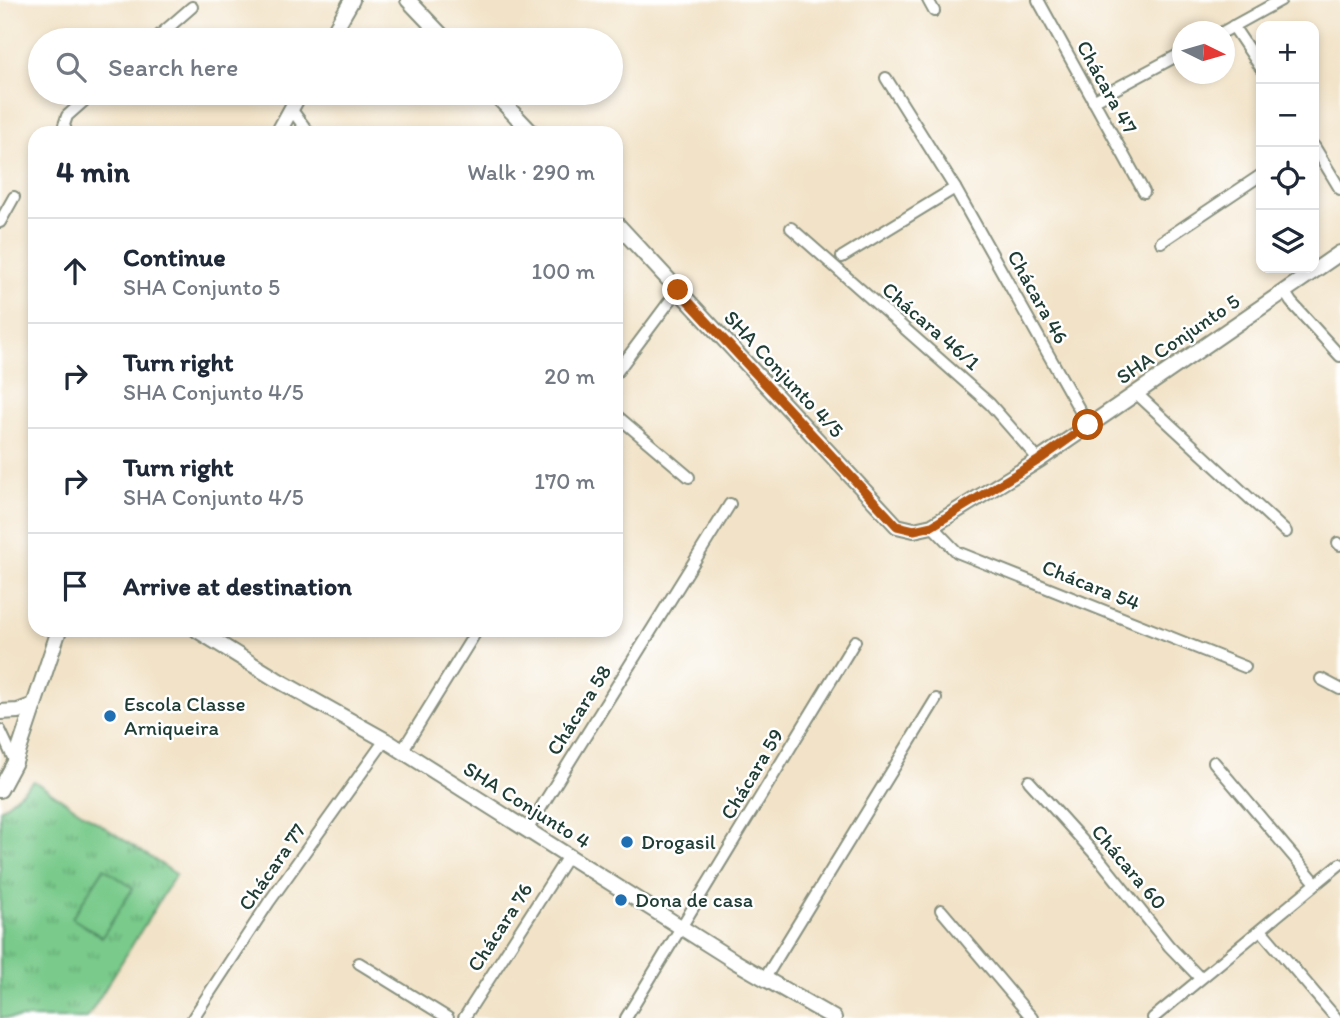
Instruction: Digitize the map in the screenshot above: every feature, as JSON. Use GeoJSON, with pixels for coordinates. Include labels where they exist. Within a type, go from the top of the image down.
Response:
{"type":"FeatureCollection","features":[{"type":"Feature","properties":{"kind":"street"},"geometry":{"type":"LineString","coordinates":[[336,28],[352,0]]}},
{"type":"Feature","properties":{"kind":"street"},"geometry":{"type":"LineString","coordinates":[[408,0],[416,0]]}},
{"type":"Feature","properties":{"kind":"street"},"geometry":{"type":"LineString","coordinates":[[408,0],[435,28]]}},
{"type":"Feature","properties":{"kind":"street"},"geometry":{"type":"LineString","coordinates":[[928,0],[934,12]]}},
{"type":"Feature","properties":{"kind":"street","name":"Chácara 47"},"geometry":{"type":"LineString","coordinates":[[1038,0],[1144,192]]}},
{"type":"Feature","properties":{"kind":"street"},"geometry":{"type":"LineString","coordinates":[[1235,25],[1281,0]]}},
{"type":"Feature","properties":{"kind":"street"},"geometry":{"type":"LineString","coordinates":[[168,28],[192,7]]}},
{"type":"Feature","properties":{"kind":"street"},"geometry":{"type":"LineString","coordinates":[[1235,37],[1256,62]]}},
{"type":"Feature","properties":{"kind":"street"},"geometry":{"type":"LineString","coordinates":[[1093,101],[1172,58]]}},
{"type":"Feature","properties":{"kind":"street","name":"Chácara 46"},"geometry":{"type":"LineString","coordinates":[[886,78],[955,188],[1088,425]]}},
{"type":"Feature","properties":{"kind":"street"},"geometry":{"type":"LineString","coordinates":[[64,126],[67,116],[79,105]]}},
{"type":"Feature","properties":{"kind":"street"},"geometry":{"type":"LineString","coordinates":[[282,126],[293,105]]}},
{"type":"Feature","properties":{"kind":"street"},"geometry":{"type":"LineString","coordinates":[[505,105],[525,126]]}},
{"type":"Feature","properties":{"kind":"street"},"geometry":{"type":"LineString","coordinates":[[291,109],[304,126]]}},
{"type":"Feature","properties":{"kind":"street"},"geometry":{"type":"LineString","coordinates":[[1315,147],[1340,189]]}},
{"type":"Feature","properties":{"kind":"street"},"geometry":{"type":"LineString","coordinates":[[1161,243],[1256,177]]}},
{"type":"Feature","properties":{"kind":"street"},"geometry":{"type":"LineString","coordinates":[[842,257],[955,188]]}},
{"type":"Feature","properties":{"kind":"street"},"geometry":{"type":"LineString","coordinates":[[0,222],[14,197]]}},
{"type":"Feature","properties":{"kind":"street","name":"Chácara 46/1"},"geometry":{"type":"LineString","coordinates":[[791,228],[990,404],[1039,460]]}},
{"type":"Feature","properties":{"kind":"street","name":"SHA Conjunto 4/5"},"geometry":{"type":"LineString","coordinates":[[623,231],[897,526],[914,530],[932,526]]}},
{"type":"Feature","properties":{"kind":"street","name":"SHA Conjunto 5"},"geometry":{"type":"LineString","coordinates":[[932,526],[1039,460],[1340,253]]}},
{"type":"Feature","properties":{"kind":"street"},"geometry":{"type":"LineString","coordinates":[[623,364],[678,290]]}},
{"type":"Feature","properties":{"kind":"street"},"geometry":{"type":"LineString","coordinates":[[1284,291],[1340,356]]}},
{"type":"Feature","properties":{"kind":"street"},"geometry":{"type":"LineString","coordinates":[[1136,393],[1286,533]]}},
{"type":"Feature","properties":{"kind":"street"},"geometry":{"type":"LineString","coordinates":[[623,421],[689,477]]}},
{"type":"Feature","properties":{"kind":"street","name":"Chácara 58"},"geometry":{"type":"LineString","coordinates":[[527,830],[730,504]]}},
{"type":"Feature","properties":{"kind":"street","name":"Chácara 54"},"geometry":{"type":"LineString","coordinates":[[932,526],[957,552],[1245,667]]}},
{"type":"Feature","properties":{"kind":"street"},"geometry":{"type":"LineString","coordinates":[[0,790],[15,762],[57,637]]}},
{"type":"Feature","properties":{"kind":"street","name":"SHA Conjunto 4"},"geometry":{"type":"LineString","coordinates":[[210,637],[276,679],[385,740],[681,926],[834,1018]]}},
{"type":"Feature","properties":{"kind":"street"},"geometry":{"type":"LineString","coordinates":[[402,751],[473,637]]}},
{"type":"Feature","properties":{"kind":"street","name":"Chácara 59"},"geometry":{"type":"LineString","coordinates":[[625,1018],[855,641]]}},
{"type":"Feature","properties":{"kind":"street"},"geometry":{"type":"LineString","coordinates":[[1321,679],[1340,689]]}},
{"type":"Feature","properties":{"kind":"street"},"geometry":{"type":"LineString","coordinates":[[765,978],[936,699]]}},
{"type":"Feature","properties":{"kind":"street"},"geometry":{"type":"LineString","coordinates":[[0,712],[18,711],[34,705]]}},
{"type":"Feature","properties":{"kind":"street"},"geometry":{"type":"LineString","coordinates":[[0,730],[15,762]]}},
{"type":"Feature","properties":{"kind":"street","name":"Chácara 77"},"geometry":{"type":"LineString","coordinates":[[193,1018],[269,902],[385,740]]}},
{"type":"Feature","properties":{"kind":"street"},"geometry":{"type":"LineString","coordinates":[[1214,762],[1316,883]]}},
{"type":"Feature","properties":{"kind":"street","name":"Chácara 60"},"geometry":{"type":"LineString","coordinates":[[1030,781],[1101,861],[1169,946],[1200,978]]}},
{"type":"Feature","properties":{"kind":"street","name":"Chácara 76"},"geometry":{"type":"LineString","coordinates":[[464,1018],[568,856]]}},
{"type":"Feature","properties":{"kind":"street"},"geometry":{"type":"LineString","coordinates":[[1153,1018],[1340,864]]}},
{"type":"Feature","properties":{"kind":"street"},"geometry":{"type":"LineString","coordinates":[[942,910],[1032,1018]]}},
{"type":"Feature","properties":{"kind":"street"},"geometry":{"type":"LineString","coordinates":[[1261,930],[1336,1018]]}},
{"type":"Feature","properties":{"kind":"street"},"geometry":{"type":"LineString","coordinates":[[359,963],[449,1018]]}},
{"type":"Feature","properties":{"kind":"green space"},"geometry":{"type":"Polygon","coordinates":[[[34,781],[176,874],[87,1018],[0,1018],[0,810],[34,781]]]}},
{"type":"Feature","properties":{"kind":"green space"},"geometry":{"type":"Polygon","coordinates":[[[104,868],[133,888],[102,937],[72,918],[104,868]]]}},
{"type":"Feature","properties":{"kind":"place","name":"Escola Classe Arniqueira"},"geometry":{"type":"Point","coordinates":[110,716]}},
{"type":"Feature","properties":{"kind":"place","name":"Drogasil"},"geometry":{"type":"Point","coordinates":[627,842]}},
{"type":"Feature","properties":{"kind":"place","name":"Dona de casa"},"geometry":{"type":"Point","coordinates":[621,900]}},
{"type":"Feature","properties":{"kind":"route"},"geometry":{"type":"LineString","coordinates":[[678,290],[897,526],[914,530],[932,526],[1039,460],[1088,425]]}}]}
